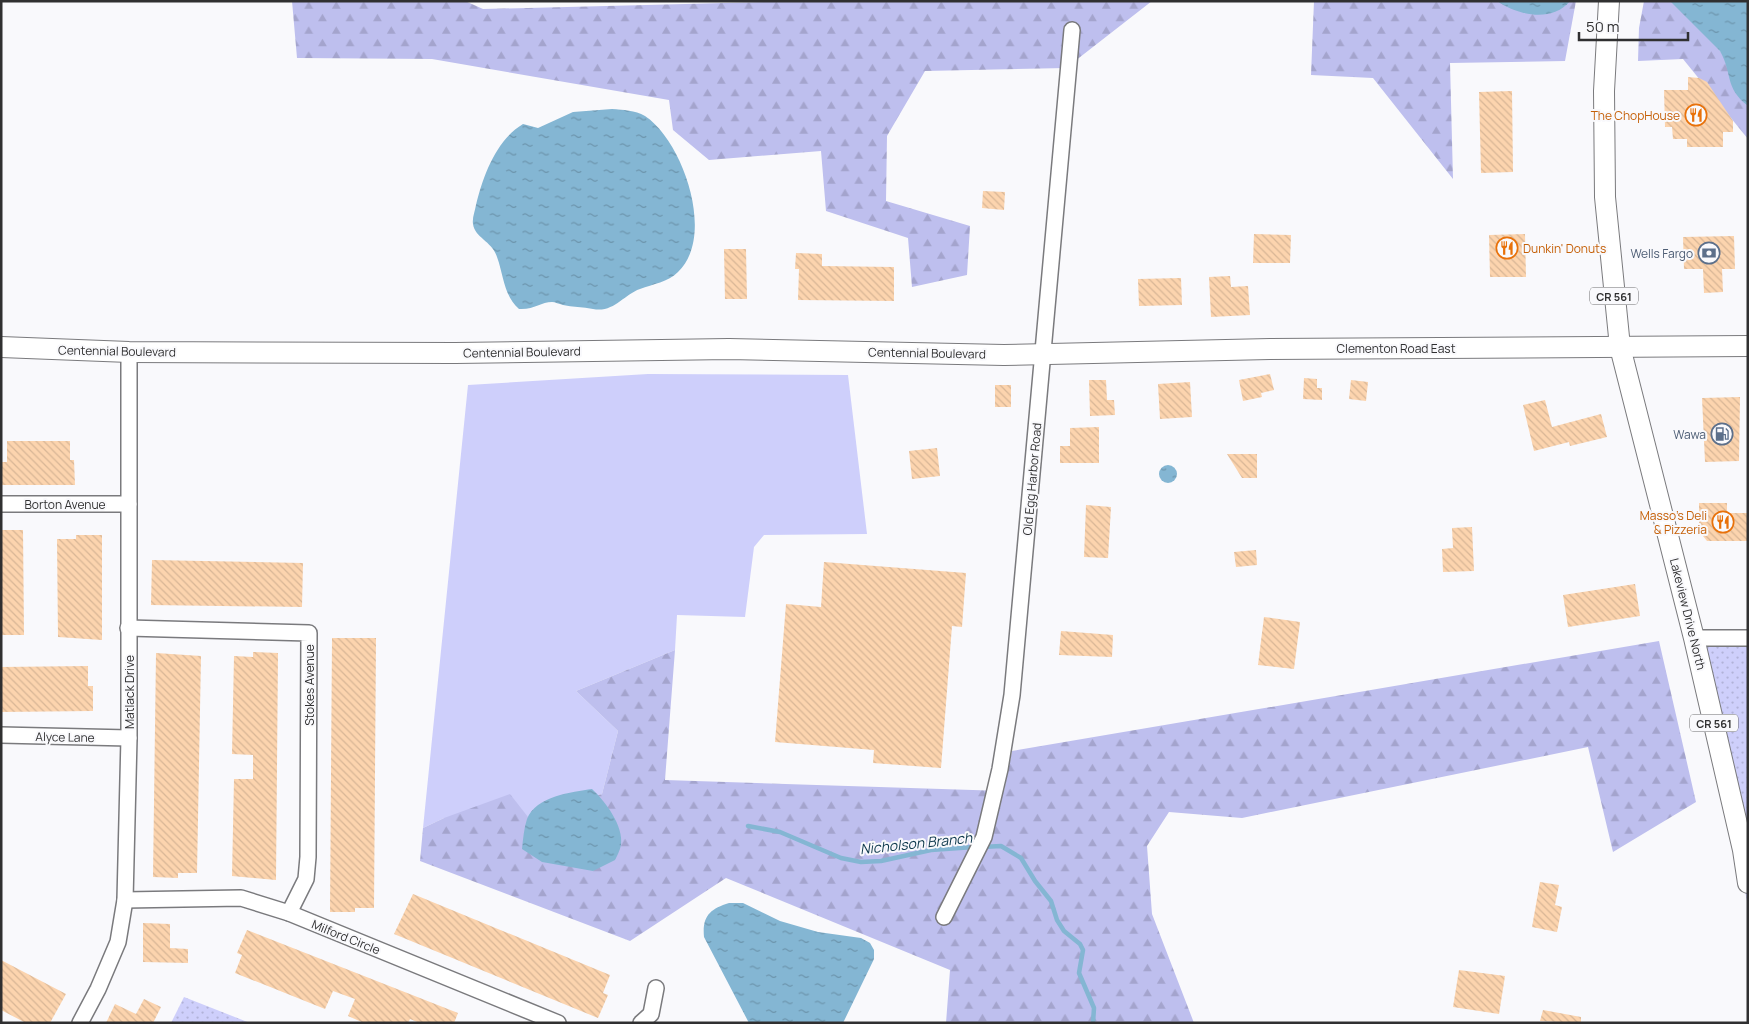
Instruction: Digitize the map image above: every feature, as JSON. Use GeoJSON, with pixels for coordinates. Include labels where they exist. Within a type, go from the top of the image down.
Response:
{"type":"FeatureCollection","features":[{"type":"Feature","properties":{"kind":"main road","name":"CR 561"},"geometry":{"type":"LineString","coordinates":[[1609,1],[1604,91],[1605,197],[1620,347]]}},
{"type":"Feature","properties":{"kind":"main road","name":"Clementon Road East"},"geometry":{"type":"LineString","coordinates":[[1044,354],[1270,349],[1748,346]]}},
{"type":"Feature","properties":{"kind":"main road","name":"Centennial Boulevard"},"geometry":{"type":"LineString","coordinates":[[1,347],[129,352],[454,353],[729,349],[1044,354]]}},
{"type":"Feature","properties":{"kind":"main road","name":"Lakeview Drive North"},"geometry":{"type":"LineString","coordinates":[[1620,347],[1694,638],[1748,883]]}},
{"type":"Feature","properties":{"kind":"street","name":"Old Egg Harbor Road"},"geometry":{"type":"LineString","coordinates":[[944,917],[984,837],[1000,770],[1012,694],[1072,30]]}},
{"type":"Feature","properties":{"kind":"street","name":"Matlack Drive"},"geometry":{"type":"LineString","coordinates":[[80,1023],[98,989],[118,942],[125,900],[129,738],[129,352]]}},
{"type":"Feature","properties":{"kind":"street","name":"Borton Avenue"},"geometry":{"type":"LineString","coordinates":[[1,504],[129,504]]}},
{"type":"Feature","properties":{"kind":"street","name":"Stokes Avenue"},"geometry":{"type":"LineString","coordinates":[[128,628],[309,634],[308,857],[306,879],[289,914]]}},
{"type":"Feature","properties":{"kind":"street"},"geometry":{"type":"LineString","coordinates":[[1694,638],[1748,638]]}},
{"type":"Feature","properties":{"kind":"street","name":"Alyce Lane"},"geometry":{"type":"LineString","coordinates":[[1,735],[129,738]]}},
{"type":"Feature","properties":{"kind":"street","name":"Milford Circle"},"geometry":{"type":"LineString","coordinates":[[125,900],[242,898],[289,914],[558,1023]]}},
{"type":"Feature","properties":{"kind":"street"},"geometry":{"type":"LineString","coordinates":[[641,1023],[651,1014],[656,988]]}},
{"type":"Feature","properties":{"kind":"shaded area"},"geometry":{"type":"Polygon","coordinates":[[[648,374],[848,375],[867,534],[764,535],[754,547],[745,617],[677,615],[675,650],[576,691],[618,731],[602,794],[528,817],[444,818],[423,828],[468,385],[648,374]]]}},
{"type":"Feature","properties":{"kind":"shaded area"},"geometry":{"type":"Polygon","coordinates":[[[1694,639],[1748,643],[1748,906],[1694,639]]]}},
{"type":"Feature","properties":{"kind":"shaded area"},"geometry":{"type":"Polygon","coordinates":[[[184,997],[250,1023],[171,1023],[184,997]]]}},
{"type":"Feature","properties":{"kind":"green space"},"geometry":{"type":"Polygon","coordinates":[[[292,1],[465,1],[483,9],[807,1],[1152,1],[1066,68],[925,71],[887,136],[886,201],[970,226],[967,275],[912,287],[908,238],[826,211],[821,151],[709,160],[673,130],[669,100],[432,59],[297,58],[292,1]]]}},
{"type":"Feature","properties":{"kind":"green space"},"geometry":{"type":"Polygon","coordinates":[[[1314,1],[1576,1],[1565,61],[1450,63],[1453,179],[1373,78],[1311,75],[1314,1]]]}},
{"type":"Feature","properties":{"kind":"green space"},"geometry":{"type":"Polygon","coordinates":[[[1644,1],[1685,1],[1748,90],[1748,139],[1683,59],[1638,61],[1639,28],[1644,1]]]}},
{"type":"Feature","properties":{"kind":"green space"},"geometry":{"type":"Polygon","coordinates":[[[1659,641],[1696,802],[1613,852],[1588,747],[1242,818],[1169,812],[1147,846],[1152,914],[1194,1023],[946,1023],[950,970],[726,878],[630,941],[420,861],[423,828],[444,818],[510,794],[528,817],[602,794],[618,731],[576,691],[675,650],[665,780],[1004,791],[1012,751],[1659,641]]]}},
{"type":"Feature","properties":{"kind":"water"},"geometry":{"type":"Polygon","coordinates":[[[1497,1],[1570,1],[1563,8],[1554,12],[1534,14],[1514,10],[1497,1]]]}},
{"type":"Feature","properties":{"kind":"water"},"geometry":{"type":"Polygon","coordinates":[[[1670,1],[1748,1],[1748,106],[1735,93],[1720,51],[1670,1]]]}},
{"type":"Feature","properties":{"kind":"water"},"geometry":{"type":"Polygon","coordinates":[[[612,109],[633,111],[645,116],[659,128],[672,146],[690,190],[694,213],[694,236],[689,256],[674,275],[640,289],[607,308],[600,310],[566,306],[552,302],[519,309],[507,291],[495,252],[477,233],[473,224],[479,194],[492,160],[505,139],[523,124],[538,128],[573,112],[612,109]]]}},
{"type":"Feature","properties":{"kind":"water"},"geometry":{"type":"Polygon","coordinates":[[[1168,465],[1174,468],[1177,474],[1174,480],[1168,483],[1162,480],[1159,474],[1162,468],[1168,465]]]}},
{"type":"Feature","properties":{"kind":"water"},"geometry":{"type":"Polygon","coordinates":[[[592,789],[608,807],[620,830],[621,845],[615,860],[593,871],[542,862],[522,849],[527,819],[538,805],[555,796],[592,789]]]}},
{"type":"Feature","properties":{"kind":"water"},"geometry":{"type":"Polygon","coordinates":[[[729,903],[743,903],[780,921],[818,932],[861,938],[870,943],[874,950],[874,959],[843,1023],[749,1023],[704,937],[704,924],[709,914],[729,903]]]}},
{"type":"Feature","properties":{"kind":"building","name":"The ChopHouse"},"geometry":{"type":"Polygon","coordinates":[[[1688,77],[1699,78],[1707,82],[1733,121],[1733,132],[1723,132],[1723,147],[1687,147],[1687,139],[1673,139],[1672,127],[1665,127],[1664,90],[1688,90],[1688,77]]]}},
{"type":"Feature","properties":{"kind":"building"},"geometry":{"type":"Polygon","coordinates":[[[1512,91],[1513,172],[1481,173],[1479,92],[1512,91]]]}},
{"type":"Feature","properties":{"kind":"building"},"geometry":{"type":"Polygon","coordinates":[[[983,191],[1005,192],[1004,210],[982,208],[983,191]]]}},
{"type":"Feature","properties":{"kind":"building"},"geometry":{"type":"Polygon","coordinates":[[[1254,234],[1291,235],[1290,263],[1253,263],[1254,234]]]}},
{"type":"Feature","properties":{"kind":"building","name":"Dunkin' Donuts"},"geometry":{"type":"Polygon","coordinates":[[[1525,234],[1526,277],[1490,277],[1489,235],[1525,234]]]}},
{"type":"Feature","properties":{"kind":"building","name":"Wells Fargo"},"geometry":{"type":"Polygon","coordinates":[[[1734,236],[1735,269],[1722,269],[1723,292],[1704,293],[1703,269],[1684,269],[1683,237],[1734,236]]]}},
{"type":"Feature","properties":{"kind":"building"},"geometry":{"type":"Polygon","coordinates":[[[724,249],[746,249],[747,299],[725,299],[724,249]]]}},
{"type":"Feature","properties":{"kind":"building"},"geometry":{"type":"Polygon","coordinates":[[[796,253],[822,254],[822,266],[894,267],[894,301],[798,300],[799,269],[795,269],[796,253]]]}},
{"type":"Feature","properties":{"kind":"building"},"geometry":{"type":"Polygon","coordinates":[[[1230,276],[1231,287],[1248,286],[1250,315],[1211,317],[1209,277],[1230,276]]]}},
{"type":"Feature","properties":{"kind":"building"},"geometry":{"type":"Polygon","coordinates":[[[1181,278],[1182,305],[1139,306],[1138,279],[1181,278]]]}},
{"type":"Feature","properties":{"kind":"building"},"geometry":{"type":"Polygon","coordinates":[[[1270,374],[1274,390],[1261,393],[1262,397],[1243,401],[1239,380],[1270,374]]]}},
{"type":"Feature","properties":{"kind":"building"},"geometry":{"type":"Polygon","coordinates":[[[1304,378],[1317,379],[1317,388],[1322,388],[1322,400],[1303,399],[1304,378]]]}},
{"type":"Feature","properties":{"kind":"building"},"geometry":{"type":"Polygon","coordinates":[[[1089,380],[1106,380],[1107,400],[1114,400],[1115,415],[1090,416],[1089,380]]]}},
{"type":"Feature","properties":{"kind":"building"},"geometry":{"type":"Polygon","coordinates":[[[1351,380],[1368,382],[1366,401],[1349,399],[1351,380]]]}},
{"type":"Feature","properties":{"kind":"building"},"geometry":{"type":"Polygon","coordinates":[[[1190,382],[1192,417],[1160,419],[1158,384],[1190,382]]]}},
{"type":"Feature","properties":{"kind":"building"},"geometry":{"type":"Polygon","coordinates":[[[995,385],[1011,385],[1011,407],[995,407],[995,385]]]}},
{"type":"Feature","properties":{"kind":"building","name":"Wawa"},"geometry":{"type":"Polygon","coordinates":[[[1740,397],[1739,461],[1705,462],[1702,398],[1740,397]]]}},
{"type":"Feature","properties":{"kind":"building"},"geometry":{"type":"Polygon","coordinates":[[[1545,400],[1552,427],[1601,414],[1607,437],[1570,446],[1569,442],[1534,451],[1523,405],[1545,400]]]}},
{"type":"Feature","properties":{"kind":"building"},"geometry":{"type":"Polygon","coordinates":[[[1099,427],[1099,463],[1060,463],[1060,446],[1070,446],[1070,428],[1099,427]]]}},
{"type":"Feature","properties":{"kind":"building"},"geometry":{"type":"Polygon","coordinates":[[[7,441],[70,441],[70,460],[74,460],[75,485],[1,485],[1,462],[7,462],[7,441]]]}},
{"type":"Feature","properties":{"kind":"building"},"geometry":{"type":"Polygon","coordinates":[[[937,448],[940,476],[912,479],[909,451],[937,448]]]}},
{"type":"Feature","properties":{"kind":"building"},"geometry":{"type":"Polygon","coordinates":[[[1227,454],[1257,454],[1257,478],[1242,478],[1227,454]]]}},
{"type":"Feature","properties":{"kind":"building","name":"Masso's Deli & Pizzeria"},"geometry":{"type":"Polygon","coordinates":[[[1699,503],[1727,503],[1727,513],[1748,513],[1748,541],[1707,541],[1699,531],[1699,503]]]}},
{"type":"Feature","properties":{"kind":"building"},"geometry":{"type":"Polygon","coordinates":[[[1086,505],[1111,507],[1108,558],[1084,557],[1086,505]]]}},
{"type":"Feature","properties":{"kind":"building"},"geometry":{"type":"Polygon","coordinates":[[[1472,527],[1474,571],[1443,572],[1442,549],[1453,548],[1452,528],[1472,527]]]}},
{"type":"Feature","properties":{"kind":"building"},"geometry":{"type":"Polygon","coordinates":[[[1,530],[23,530],[24,635],[1,635],[1,530]]]}},
{"type":"Feature","properties":{"kind":"building"},"geometry":{"type":"Polygon","coordinates":[[[76,535],[102,535],[102,640],[58,637],[57,539],[76,539],[76,535]]]}},
{"type":"Feature","properties":{"kind":"building"},"geometry":{"type":"Polygon","coordinates":[[[1256,550],[1257,565],[1236,567],[1234,552],[1256,550]]]}},
{"type":"Feature","properties":{"kind":"building"},"geometry":{"type":"Polygon","coordinates":[[[152,560],[303,563],[302,607],[151,605],[152,560]]]}},
{"type":"Feature","properties":{"kind":"building"},"geometry":{"type":"Polygon","coordinates":[[[824,562],[966,573],[962,627],[952,626],[941,768],[873,763],[874,750],[775,742],[786,604],[821,607],[824,562]]]}},
{"type":"Feature","properties":{"kind":"building"},"geometry":{"type":"Polygon","coordinates":[[[1635,584],[1640,616],[1568,627],[1563,595],[1635,584]]]}},
{"type":"Feature","properties":{"kind":"building"},"geometry":{"type":"Polygon","coordinates":[[[1264,617],[1300,622],[1294,669],[1258,665],[1264,617]]]}},
{"type":"Feature","properties":{"kind":"building"},"geometry":{"type":"Polygon","coordinates":[[[1061,631],[1113,635],[1112,657],[1059,655],[1061,631]]]}},
{"type":"Feature","properties":{"kind":"building"},"geometry":{"type":"Polygon","coordinates":[[[332,638],[376,638],[374,908],[355,908],[355,912],[330,912],[332,638]]]}},
{"type":"Feature","properties":{"kind":"building"},"geometry":{"type":"Polygon","coordinates":[[[253,652],[278,653],[276,880],[232,876],[234,779],[253,779],[253,755],[232,754],[234,656],[253,657],[253,652]]]}},
{"type":"Feature","properties":{"kind":"building"},"geometry":{"type":"Polygon","coordinates":[[[156,653],[201,656],[197,873],[178,873],[178,878],[153,877],[156,653]]]}},
{"type":"Feature","properties":{"kind":"building"},"geometry":{"type":"Polygon","coordinates":[[[88,666],[88,686],[93,686],[93,711],[1,712],[1,667],[88,666]]]}},
{"type":"Feature","properties":{"kind":"building"},"geometry":{"type":"Polygon","coordinates":[[[1540,882],[1559,885],[1555,905],[1562,907],[1557,932],[1532,927],[1540,882]]]}},
{"type":"Feature","properties":{"kind":"building"},"geometry":{"type":"Polygon","coordinates":[[[413,894],[610,975],[603,993],[608,995],[598,1018],[394,934],[413,894]]]}},
{"type":"Feature","properties":{"kind":"building"},"geometry":{"type":"Polygon","coordinates":[[[143,923],[170,924],[170,948],[188,949],[188,963],[143,962],[143,923]]]}},
{"type":"Feature","properties":{"kind":"building"},"geometry":{"type":"Polygon","coordinates":[[[247,930],[458,1013],[454,1023],[420,1023],[410,1019],[408,1023],[364,1023],[348,1016],[355,999],[333,991],[325,1009],[235,973],[242,955],[237,953],[247,930]]]}},
{"type":"Feature","properties":{"kind":"building"},"geometry":{"type":"Polygon","coordinates":[[[1,960],[66,994],[50,1023],[26,1023],[1,1010],[1,960]]]}},
{"type":"Feature","properties":{"kind":"building"},"geometry":{"type":"Polygon","coordinates":[[[1459,970],[1505,976],[1499,1014],[1453,1007],[1459,970]]]}},
{"type":"Feature","properties":{"kind":"building"},"geometry":{"type":"Polygon","coordinates":[[[144,999],[161,1007],[153,1023],[106,1023],[115,1004],[136,1014],[144,999]]]}},
{"type":"Feature","properties":{"kind":"building"},"geometry":{"type":"Polygon","coordinates":[[[1543,1010],[1581,1017],[1581,1023],[1540,1021],[1543,1010]]]}},
{"type":"Feature","properties":{"kind":"waterway","name":"Nicholson Branch"},"geometry":{"type":"LineString","coordinates":[[748,826],[780,832],[841,858],[861,862],[881,861],[931,850],[974,847]]}},
{"type":"Feature","properties":{"kind":"waterway","name":"Nicholson Branch"},"geometry":{"type":"LineString","coordinates":[[982,847],[1001,846],[1021,858],[1035,881],[1051,901],[1057,920],[1064,931],[1080,944],[1083,950],[1079,973],[1094,1008],[1093,1023]]}},
{"type":"Feature","properties":{"kind":"place","name":"The ChopHouse"},"geometry":{"type":"Point","coordinates":[1696,115]}},
{"type":"Feature","properties":{"kind":"place","name":"Dunkin' Donuts"},"geometry":{"type":"Point","coordinates":[1507,248]}},
{"type":"Feature","properties":{"kind":"place","name":"Wells Fargo"},"geometry":{"type":"Point","coordinates":[1709,253]}},
{"type":"Feature","properties":{"kind":"place","name":"Wawa"},"geometry":{"type":"Point","coordinates":[1722,434]}},
{"type":"Feature","properties":{"kind":"place","name":"Masso's Deli & Pizzeria"},"geometry":{"type":"Point","coordinates":[1723,522]}}]}
